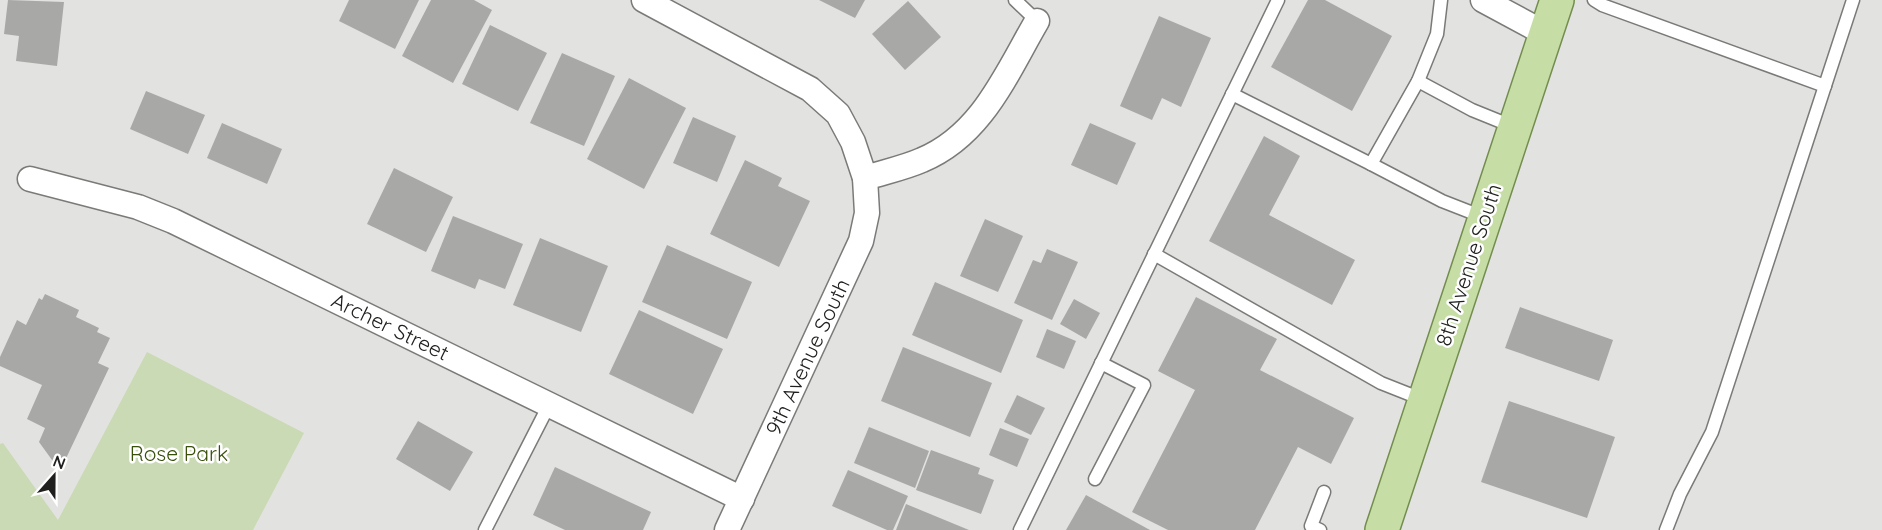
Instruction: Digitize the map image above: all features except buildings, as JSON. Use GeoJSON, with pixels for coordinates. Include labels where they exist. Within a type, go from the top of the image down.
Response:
{"type":"FeatureCollection","features":[{"type":"Feature","properties":{"kind":"main road","name":"8th Avenue South"},"geometry":{"type":"LineString","coordinates":[[1382,530],[1557,0]]}},
{"type":"Feature","properties":{"kind":"street","name":"9th Avenue South"},"geometry":{"type":"LineString","coordinates":[[644,0],[810,89],[838,114],[853,142],[865,178],[867,213],[861,241],[727,530]]}},
{"type":"Feature","properties":{"kind":"street"},"geometry":{"type":"LineString","coordinates":[[1484,0],[1546,33]]}},
{"type":"Feature","properties":{"kind":"street"},"geometry":{"type":"LineString","coordinates":[[865,178],[922,160],[957,141],[985,111],[1037,21]]}},
{"type":"Feature","properties":{"kind":"street","name":"Archer Street"},"geometry":{"type":"LineString","coordinates":[[30,179],[138,207],[173,221],[742,499]]}},
{"type":"Feature","properties":{"kind":"lane"},"geometry":{"type":"LineString","coordinates":[[1016,0],[1037,21]]}},
{"type":"Feature","properties":{"kind":"lane"},"geometry":{"type":"LineString","coordinates":[[1020,530],[1278,0]]}},
{"type":"Feature","properties":{"kind":"lane"},"geometry":{"type":"LineString","coordinates":[[1371,164],[1418,81],[1437,34],[1441,0]]}},
{"type":"Feature","properties":{"kind":"lane"},"geometry":{"type":"LineString","coordinates":[[1594,0],[1613,9],[1825,86]]}},
{"type":"Feature","properties":{"kind":"lane"},"geometry":{"type":"LineString","coordinates":[[1666,530],[1680,494],[1712,432],[1853,0]]}},
{"type":"Feature","properties":{"kind":"lane"},"geometry":{"type":"LineString","coordinates":[[1418,81],[1472,110],[1515,128]]}},
{"type":"Feature","properties":{"kind":"lane"},"geometry":{"type":"LineString","coordinates":[[1232,94],[1442,201],[1485,218]]}},
{"type":"Feature","properties":{"kind":"lane"},"geometry":{"type":"LineString","coordinates":[[1154,254],[1381,383],[1425,401]]}},
{"type":"Feature","properties":{"kind":"lane"},"geometry":{"type":"LineString","coordinates":[[1095,479],[1144,385],[1101,363]]}},
{"type":"Feature","properties":{"kind":"lane"},"geometry":{"type":"LineString","coordinates":[[485,530],[549,405]]}},
{"type":"Feature","properties":{"kind":"lane"},"geometry":{"type":"LineString","coordinates":[[1313,529],[1324,492]]}},
{"type":"Feature","properties":{"kind":"green space","name":"Rose Park"},"geometry":{"type":"Polygon","coordinates":[[[147,352],[304,433],[253,530],[0,530],[0,444],[3,443],[58,520],[147,352]]]}}]}
